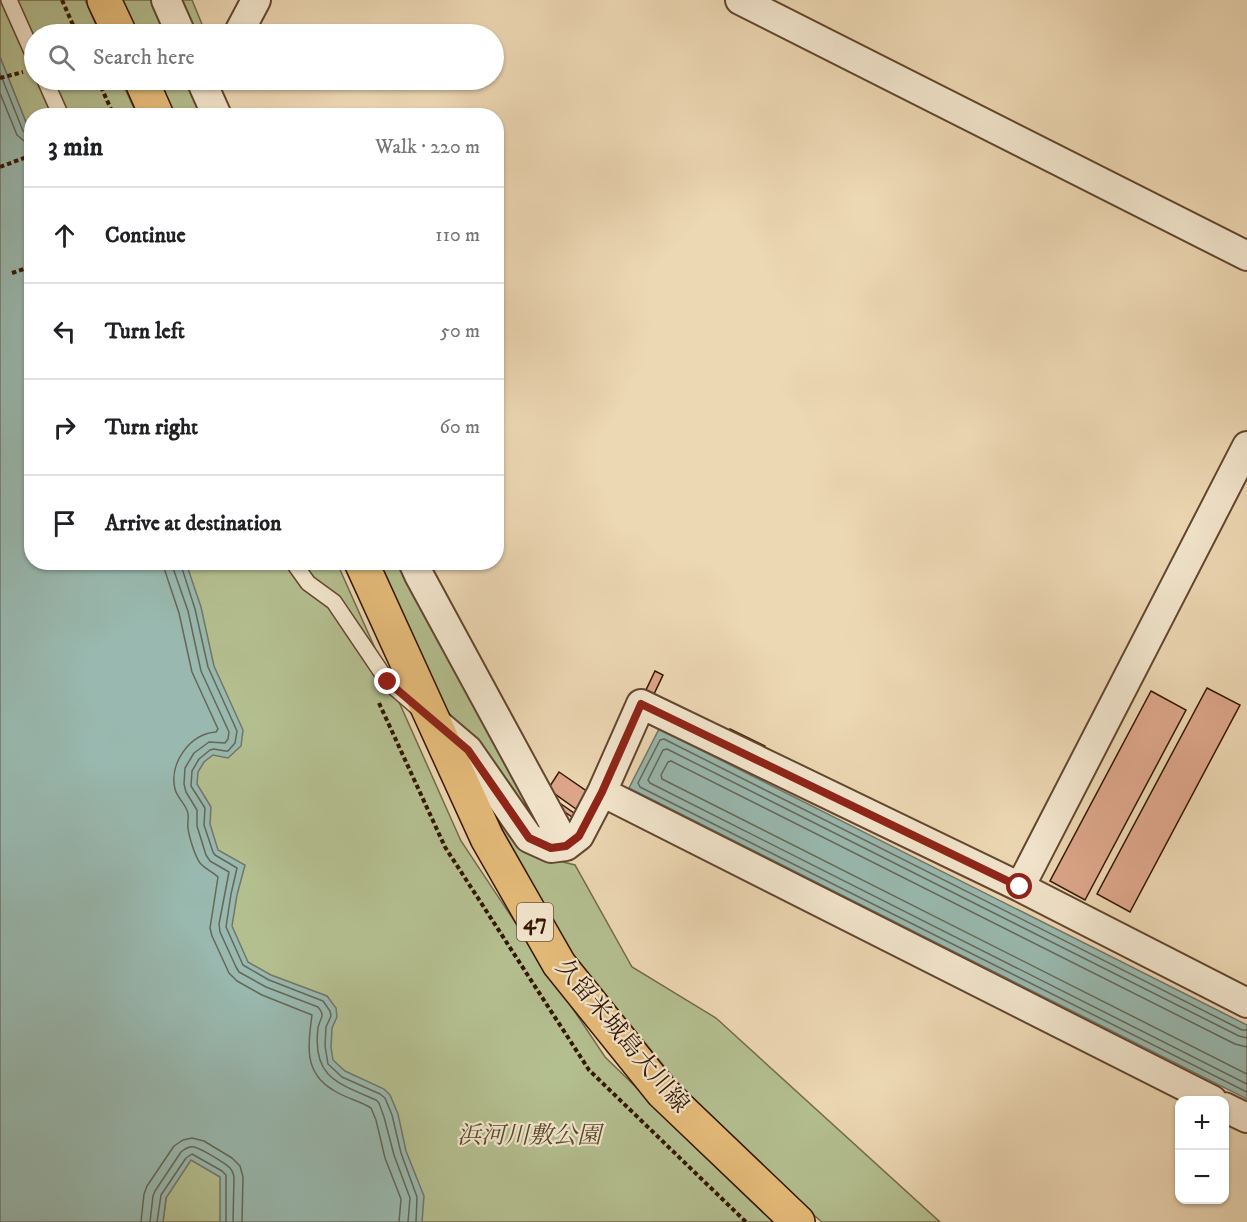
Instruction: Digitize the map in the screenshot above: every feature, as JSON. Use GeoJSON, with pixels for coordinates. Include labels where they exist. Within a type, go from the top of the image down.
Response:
{"type":"FeatureCollection","features":[{"type":"Feature","properties":{"kind":"main road"},"geometry":{"type":"LineString","coordinates":[[104,0],[115,24]]}},
{"type":"Feature","properties":{"kind":"main road"},"geometry":{"type":"LineString","coordinates":[[145,90],[153,108]]}},
{"type":"Feature","properties":{"kind":"main road","name":"久留米城島大川線"},"geometry":{"type":"LineString","coordinates":[[365,570],[487,838],[559,964],[662,1092],[798,1222]]}},
{"type":"Feature","properties":{"kind":"street"},"geometry":{"type":"LineString","coordinates":[[166,0],[177,24]]}},
{"type":"Feature","properties":{"kind":"street"},"geometry":{"type":"LineString","coordinates":[[243,24],[256,0]]}},
{"type":"Feature","properties":{"kind":"street"},"geometry":{"type":"LineString","coordinates":[[740,0],[1247,256]]}},
{"type":"Feature","properties":{"kind":"street"},"geometry":{"type":"LineString","coordinates":[[209,90],[215,108]]}},
{"type":"Feature","properties":{"kind":"street"},"geometry":{"type":"LineString","coordinates":[[1020,887],[1247,446]]}},
{"type":"Feature","properties":{"kind":"street"},"geometry":{"type":"LineString","coordinates":[[417,570],[566,846]]}},
{"type":"Feature","properties":{"kind":"street"},"geometry":{"type":"LineString","coordinates":[[434,721],[468,750],[529,838],[551,848],[566,846],[579,836],[602,792],[641,704],[1020,887],[1247,1003]]}},
{"type":"Feature","properties":{"kind":"street"},"geometry":{"type":"LineString","coordinates":[[602,792],[1202,1096]]}},
{"type":"Feature","properties":{"kind":"street"},"geometry":{"type":"LineString","coordinates":[[1229,1109],[1247,1118]]}},
{"type":"Feature","properties":{"kind":"lane"},"geometry":{"type":"LineString","coordinates":[[9,0],[24,34]]}},
{"type":"Feature","properties":{"kind":"lane"},"geometry":{"type":"LineString","coordinates":[[49,90],[57,108]]}},
{"type":"Feature","properties":{"kind":"lane"},"geometry":{"type":"LineString","coordinates":[[299,570],[308,583],[334,602],[388,682],[434,721]]}},
{"type":"Feature","properties":{"kind":"path"},"geometry":{"type":"LineString","coordinates":[[62,0],[73,24]]}},
{"type":"Feature","properties":{"kind":"path"},"geometry":{"type":"LineString","coordinates":[[0,78],[24,72]]}},
{"type":"Feature","properties":{"kind":"path"},"geometry":{"type":"LineString","coordinates":[[102,90],[110,108]]}},
{"type":"Feature","properties":{"kind":"path"},"geometry":{"type":"LineString","coordinates":[[0,166],[24,158]]}},
{"type":"Feature","properties":{"kind":"path"},"geometry":{"type":"LineString","coordinates":[[12,273],[24,269]]}},
{"type":"Feature","properties":{"kind":"green space"},"geometry":{"type":"Polygon","coordinates":[[[0,0],[85,0],[96,24],[24,24],[24,90],[126,90],[134,108],[24,108],[24,117],[0,57],[0,0]]]}},
{"type":"Feature","properties":{"kind":"green space"},"geometry":{"type":"Polygon","coordinates":[[[121,0],[158,0],[169,24],[132,24],[121,0]]]}},
{"type":"Feature","properties":{"kind":"green space"},"geometry":{"type":"Polygon","coordinates":[[[175,0],[192,0],[202,24],[186,24],[175,0]]]}},
{"type":"Feature","properties":{"kind":"green space"},"geometry":{"type":"Polygon","coordinates":[[[162,90],[199,90],[207,108],[171,108],[162,90]]]}},
{"type":"Feature","properties":{"kind":"green space","name":"浜河川敷公園"},"geometry":{"type":"Polygon","coordinates":[[[154,570],[340,570],[461,841],[605,1057],[775,1222],[359,1222],[160,813],[154,570]]]}},
{"type":"Feature","properties":{"kind":"green space"},"geometry":{"type":"Polygon","coordinates":[[[382,570],[412,570],[548,834],[530,825],[450,719],[382,570]]]}},
{"type":"Feature","properties":{"kind":"green space"},"geometry":{"type":"Polygon","coordinates":[[[467,766],[551,859],[575,865],[632,967],[716,1018],[940,1222],[822,1222],[810,1212],[677,1082],[570,951],[467,766]]]}},
{"type":"Feature","properties":{"kind":"green space"},"geometry":{"type":"Polygon","coordinates":[[[182,1141],[311,1222],[163,1222],[166,1198],[182,1141]]]}},
{"type":"Feature","properties":{"kind":"water"},"geometry":{"type":"Polygon","coordinates":[[[0,57],[24,117],[24,570],[188,570],[201,607],[214,666],[243,730],[241,746],[228,758],[213,755],[204,762],[198,772],[197,784],[211,807],[210,824],[218,850],[245,865],[232,926],[248,962],[271,975],[327,996],[336,1008],[337,1017],[332,1028],[333,1060],[345,1071],[384,1089],[390,1095],[398,1114],[406,1151],[424,1196],[422,1222],[220,1222],[220,1177],[191,1160],[166,1198],[163,1222],[0,1222],[0,57]]]}},
{"type":"Feature","properties":{"kind":"water"},"geometry":{"type":"Polygon","coordinates":[[[659,729],[1247,1025],[1247,1099],[629,788],[659,729]]]}},
{"type":"Feature","properties":{"kind":"building"},"geometry":{"type":"Polygon","coordinates":[[[655,671],[663,675],[654,694],[646,690],[655,671]]]}},
{"type":"Feature","properties":{"kind":"building"},"geometry":{"type":"Polygon","coordinates":[[[1207,688],[1240,705],[1130,912],[1097,894],[1207,688]]]}},
{"type":"Feature","properties":{"kind":"building"},"geometry":{"type":"Polygon","coordinates":[[[1151,691],[1186,710],[1085,900],[1050,881],[1151,691]]]}},
{"type":"Feature","properties":{"kind":"building"},"geometry":{"type":"Polygon","coordinates":[[[730,729],[765,746],[761,754],[726,737],[730,729]]]}},
{"type":"Feature","properties":{"kind":"building"},"geometry":{"type":"Polygon","coordinates":[[[559,772],[588,792],[576,809],[548,789],[559,772]]]}},
{"type":"Feature","properties":{"kind":"building"},"geometry":{"type":"Polygon","coordinates":[[[561,804],[574,813],[572,817],[559,808],[561,804]]]}},
{"type":"Feature","properties":{"kind":"route"},"geometry":{"type":"LineString","coordinates":[[388,682],[468,750],[529,838],[551,848],[566,846],[579,836],[602,792],[641,704],[1020,887]]}}]}
